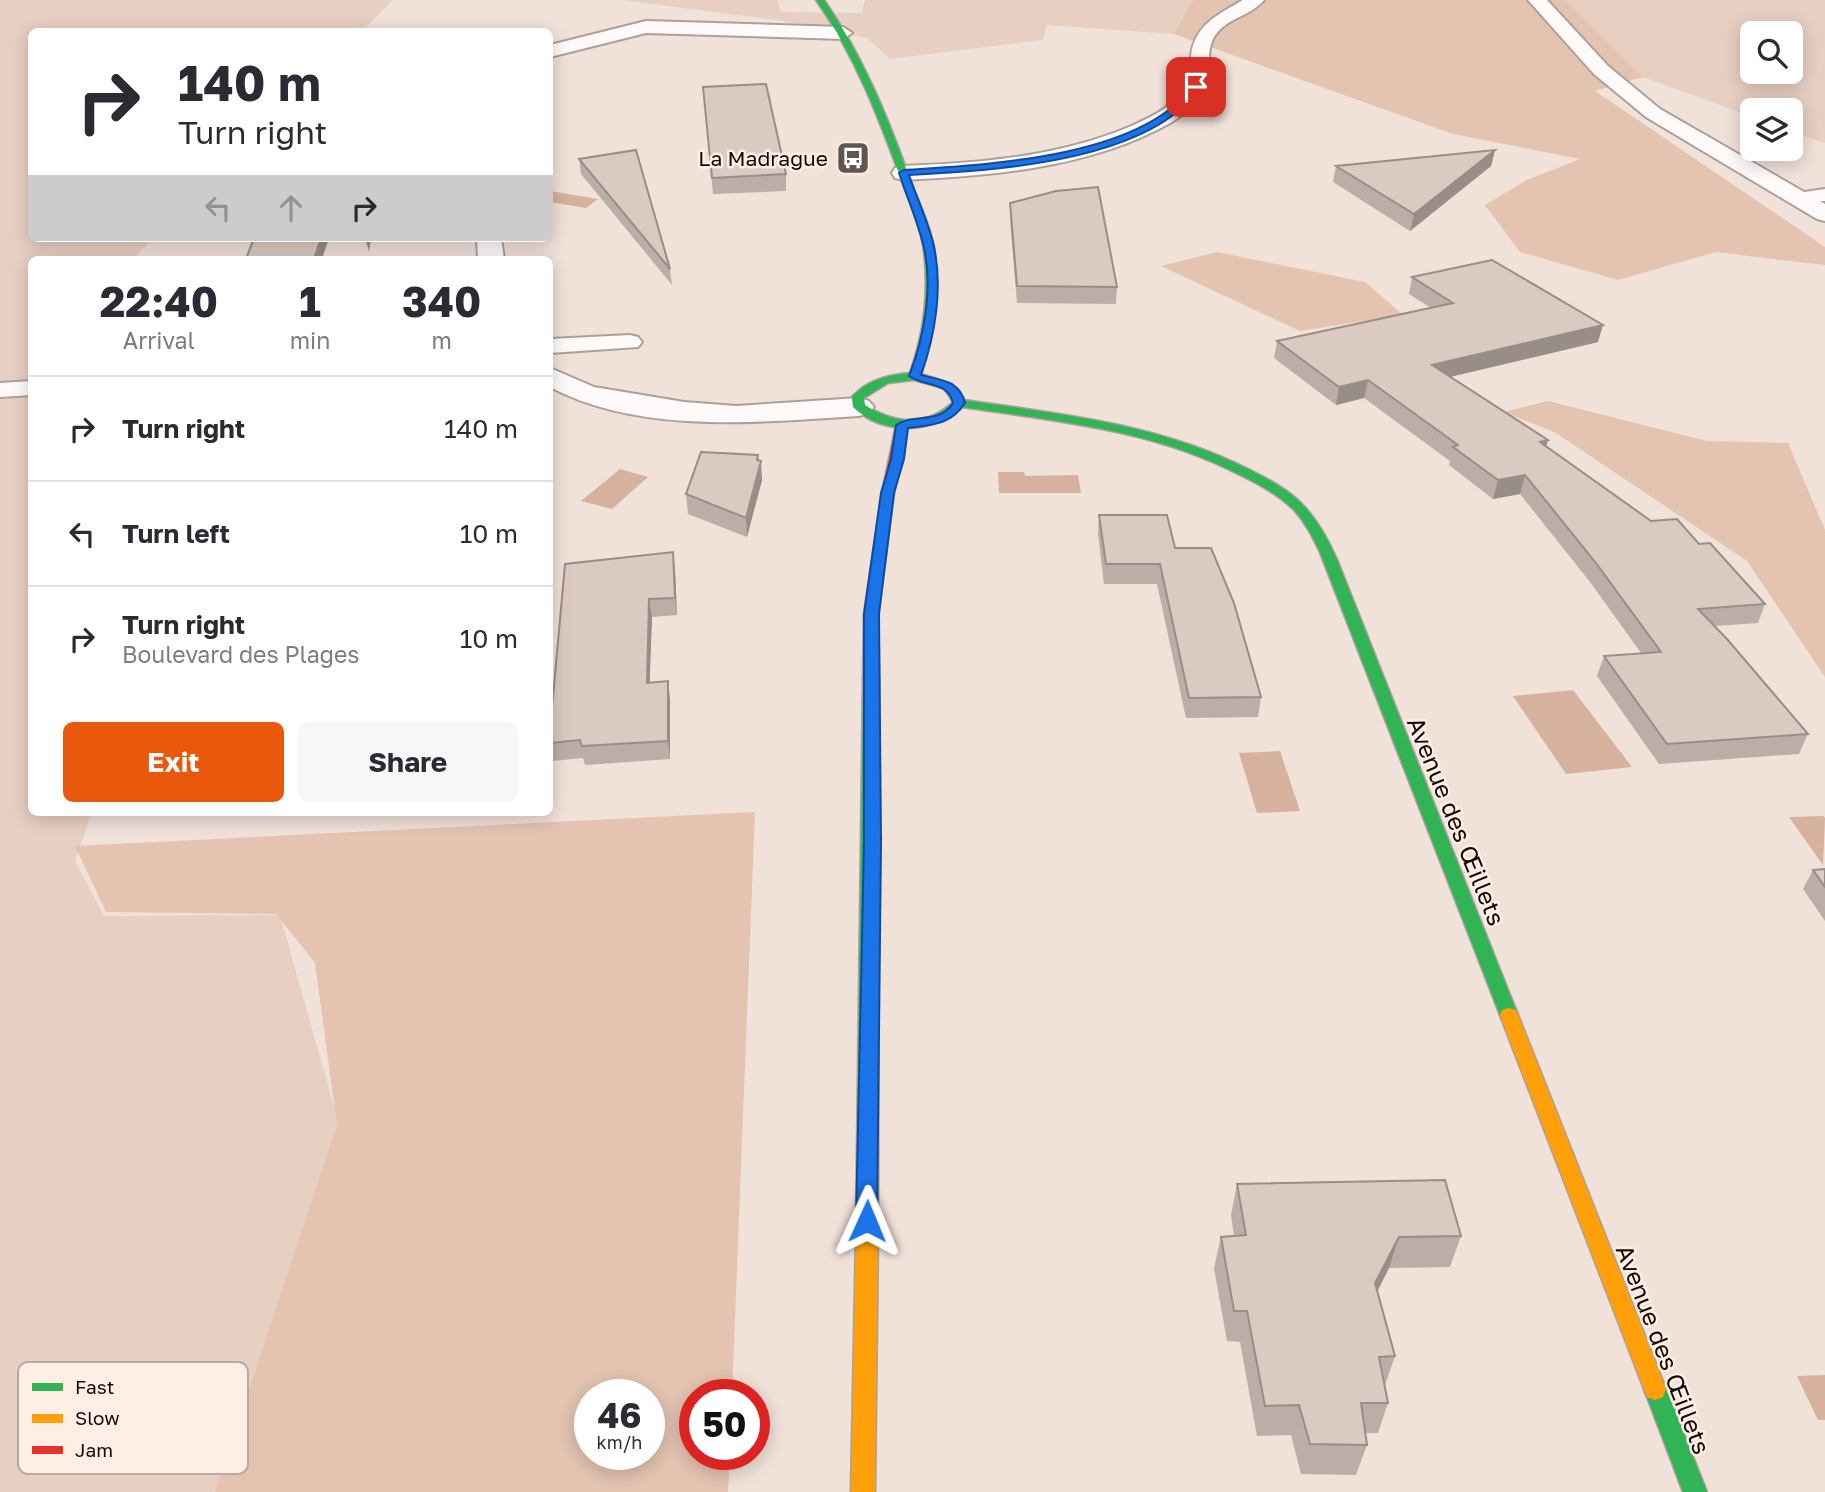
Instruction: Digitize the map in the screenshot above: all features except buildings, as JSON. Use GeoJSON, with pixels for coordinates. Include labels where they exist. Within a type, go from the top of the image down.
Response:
{"type":"FeatureCollection","features":[{"type":"Feature","properties":{"kind":"main road"},"geometry":{"type":"LineString","coordinates":[[820,0],[862,65],[883,111],[929,247],[932,283],[927,343],[915,376]]}},
{"type":"Feature","properties":{"kind":"main road"},"geometry":{"type":"LineString","coordinates":[[915,376],[947,385],[957,394],[959,403],[953,412],[940,420],[902,425],[868,416],[859,407],[858,397],[865,388],[878,381],[915,376]]}},
{"type":"Feature","properties":{"kind":"main road","name":"Avenue des Œillets"},"geometry":{"type":"LineString","coordinates":[[959,403],[1113,426],[1175,443],[1234,465],[1270,486],[1299,508],[1328,552],[1343,598],[1515,1029],[1695,1492]]}},
{"type":"Feature","properties":{"kind":"main road"},"geometry":{"type":"LineString","coordinates":[[863,1492],[872,842],[872,614],[888,493],[898,459],[902,425]]}},
{"type":"Feature","properties":{"kind":"street"},"geometry":{"type":"LineString","coordinates":[[904,173],[960,171],[1030,163],[1086,150],[1132,133],[1169,115],[1188,98],[1200,79],[1200,54],[1208,32],[1255,0]]}},
{"type":"Feature","properties":{"kind":"street"},"geometry":{"type":"LineString","coordinates":[[1537,0],[1601,70],[1653,113],[1825,214]]}},
{"type":"Feature","properties":{"kind":"street"},"geometry":{"type":"LineString","coordinates":[[553,50],[646,27],[843,33]]}},
{"type":"Feature","properties":{"kind":"street"},"geometry":{"type":"LineString","coordinates":[[553,378],[585,394],[629,404],[684,411],[747,415],[859,407]]}},
{"type":"Feature","properties":{"kind":"lane"},"geometry":{"type":"LineString","coordinates":[[1798,198],[1825,195]]}},
{"type":"Feature","properties":{"kind":"lane"},"geometry":{"type":"LineString","coordinates":[[553,346],[630,342]]}},
{"type":"Feature","properties":{"kind":"lane"},"geometry":{"type":"LineString","coordinates":[[0,390],[28,388]]}},
{"type":"Feature","properties":{"kind":"shaded area"},"geometry":{"type":"Polygon","coordinates":[[[0,0],[393,0],[365,28],[28,28],[28,242],[150,242],[136,256],[28,256],[28,816],[91,816],[75,861],[104,916],[280,915],[338,1121],[248,1422],[248,1362],[18,1362],[18,1474],[232,1474],[227,1492],[0,1492],[0,0]]]}},
{"type":"Feature","properties":{"kind":"shaded area"},"geometry":{"type":"Polygon","coordinates":[[[622,0],[778,0],[781,12],[862,13],[865,0],[1193,0],[1174,34],[1047,25],[1043,40],[890,59],[867,38],[783,21],[622,0]]]}},
{"type":"Feature","properties":{"kind":"shaded area"},"geometry":{"type":"Polygon","coordinates":[[[1193,0],[1566,0],[1643,77],[1595,91],[1825,247],[1825,265],[1716,252],[1618,280],[1520,252],[1485,205],[1527,180],[1580,159],[1453,134],[1174,34],[1193,0]]]}},
{"type":"Feature","properties":{"kind":"shaded area"},"geometry":{"type":"Polygon","coordinates":[[[1566,0],[1825,0],[1825,143],[1803,135],[1803,98],[1740,98],[1740,113],[1643,77],[1566,0]]]}},
{"type":"Feature","properties":{"kind":"shaded area"},"geometry":{"type":"Polygon","coordinates":[[[553,192],[598,199],[586,208],[553,202],[553,192]]]}},
{"type":"Feature","properties":{"kind":"shaded area"},"geometry":{"type":"Polygon","coordinates":[[[1217,252],[1365,282],[1403,315],[1300,331],[1161,266],[1217,252]]]}},
{"type":"Feature","properties":{"kind":"shaded area"},"geometry":{"type":"Polygon","coordinates":[[[1548,401],[1707,441],[1788,443],[1825,530],[1825,677],[1747,561],[1556,433],[1504,412],[1548,401]]]}},
{"type":"Feature","properties":{"kind":"shaded area"},"geometry":{"type":"Polygon","coordinates":[[[620,469],[648,477],[612,509],[581,501],[620,469]]]}},
{"type":"Feature","properties":{"kind":"shaded area"},"geometry":{"type":"Polygon","coordinates":[[[998,472],[1024,472],[1025,476],[1078,475],[1081,493],[999,493],[998,472]]]}},
{"type":"Feature","properties":{"kind":"shaded area"},"geometry":{"type":"Polygon","coordinates":[[[1573,690],[1632,767],[1566,774],[1513,696],[1573,690]]]}},
{"type":"Feature","properties":{"kind":"shaded area"},"geometry":{"type":"Polygon","coordinates":[[[1280,751],[1300,811],[1257,813],[1239,753],[1280,751]]]}},
{"type":"Feature","properties":{"kind":"shaded area"},"geometry":{"type":"Polygon","coordinates":[[[755,812],[733,1379],[679,1379],[679,1470],[729,1470],[728,1492],[215,1492],[221,1474],[248,1474],[248,1393],[337,1125],[315,963],[276,914],[106,912],[75,846],[755,812]]]}},
{"type":"Feature","properties":{"kind":"shaded area"},"geometry":{"type":"Polygon","coordinates":[[[1789,817],[1825,818],[1823,865],[1789,817]]]}},
{"type":"Feature","properties":{"kind":"shaded area"},"geometry":{"type":"Polygon","coordinates":[[[1825,1375],[1825,1420],[1818,1420],[1797,1376],[1825,1375]]]}},
{"type":"Feature","properties":{"kind":"traffic: fast"},"geometry":{"type":"LineString","coordinates":[[820,0],[848,43],[871,88],[925,232],[931,265],[931,298],[928,329],[915,376]]}},
{"type":"Feature","properties":{"kind":"traffic: fast"},"geometry":{"type":"LineString","coordinates":[[915,376],[948,386],[959,403],[936,420],[911,425],[884,420],[859,407],[858,397],[877,383],[915,376]]}},
{"type":"Feature","properties":{"kind":"traffic: fast"},"geometry":{"type":"LineString","coordinates":[[959,403],[1112,427],[1186,446],[1222,460],[1256,478],[1299,508],[1314,528],[1331,562],[1509,1015]]}},
{"type":"Feature","properties":{"kind":"traffic: fast"},"geometry":{"type":"LineString","coordinates":[[867,1233],[871,680]]}},
{"type":"Feature","properties":{"kind":"traffic: fast"},"geometry":{"type":"LineString","coordinates":[[1655,1389],[1695,1492]]}},
{"type":"Feature","properties":{"kind":"traffic: slow"},"geometry":{"type":"LineString","coordinates":[[1509,1015],[1655,1389]]}},
{"type":"Feature","properties":{"kind":"traffic: slow"},"geometry":{"type":"LineString","coordinates":[[863,1492],[867,1233]]}},
{"type":"Feature","properties":{"kind":"traffic: jam"},"geometry":{"type":"LineString","coordinates":[[871,680],[871,614],[888,493],[902,425]]}},
{"type":"Feature","properties":{"kind":"place","name":"La Madrague"},"geometry":{"type":"Point","coordinates":[853,158]}},
{"type":"Feature","properties":{"kind":"route"},"geometry":{"type":"LineString","coordinates":[[867,1221],[872,614],[888,493],[898,459],[902,425],[922,425],[940,420],[953,412],[959,403],[957,394],[947,385],[915,376],[927,343],[932,283],[929,247],[904,173],[999,167],[1086,150],[1132,133],[1169,115],[1196,87]]}}]}
